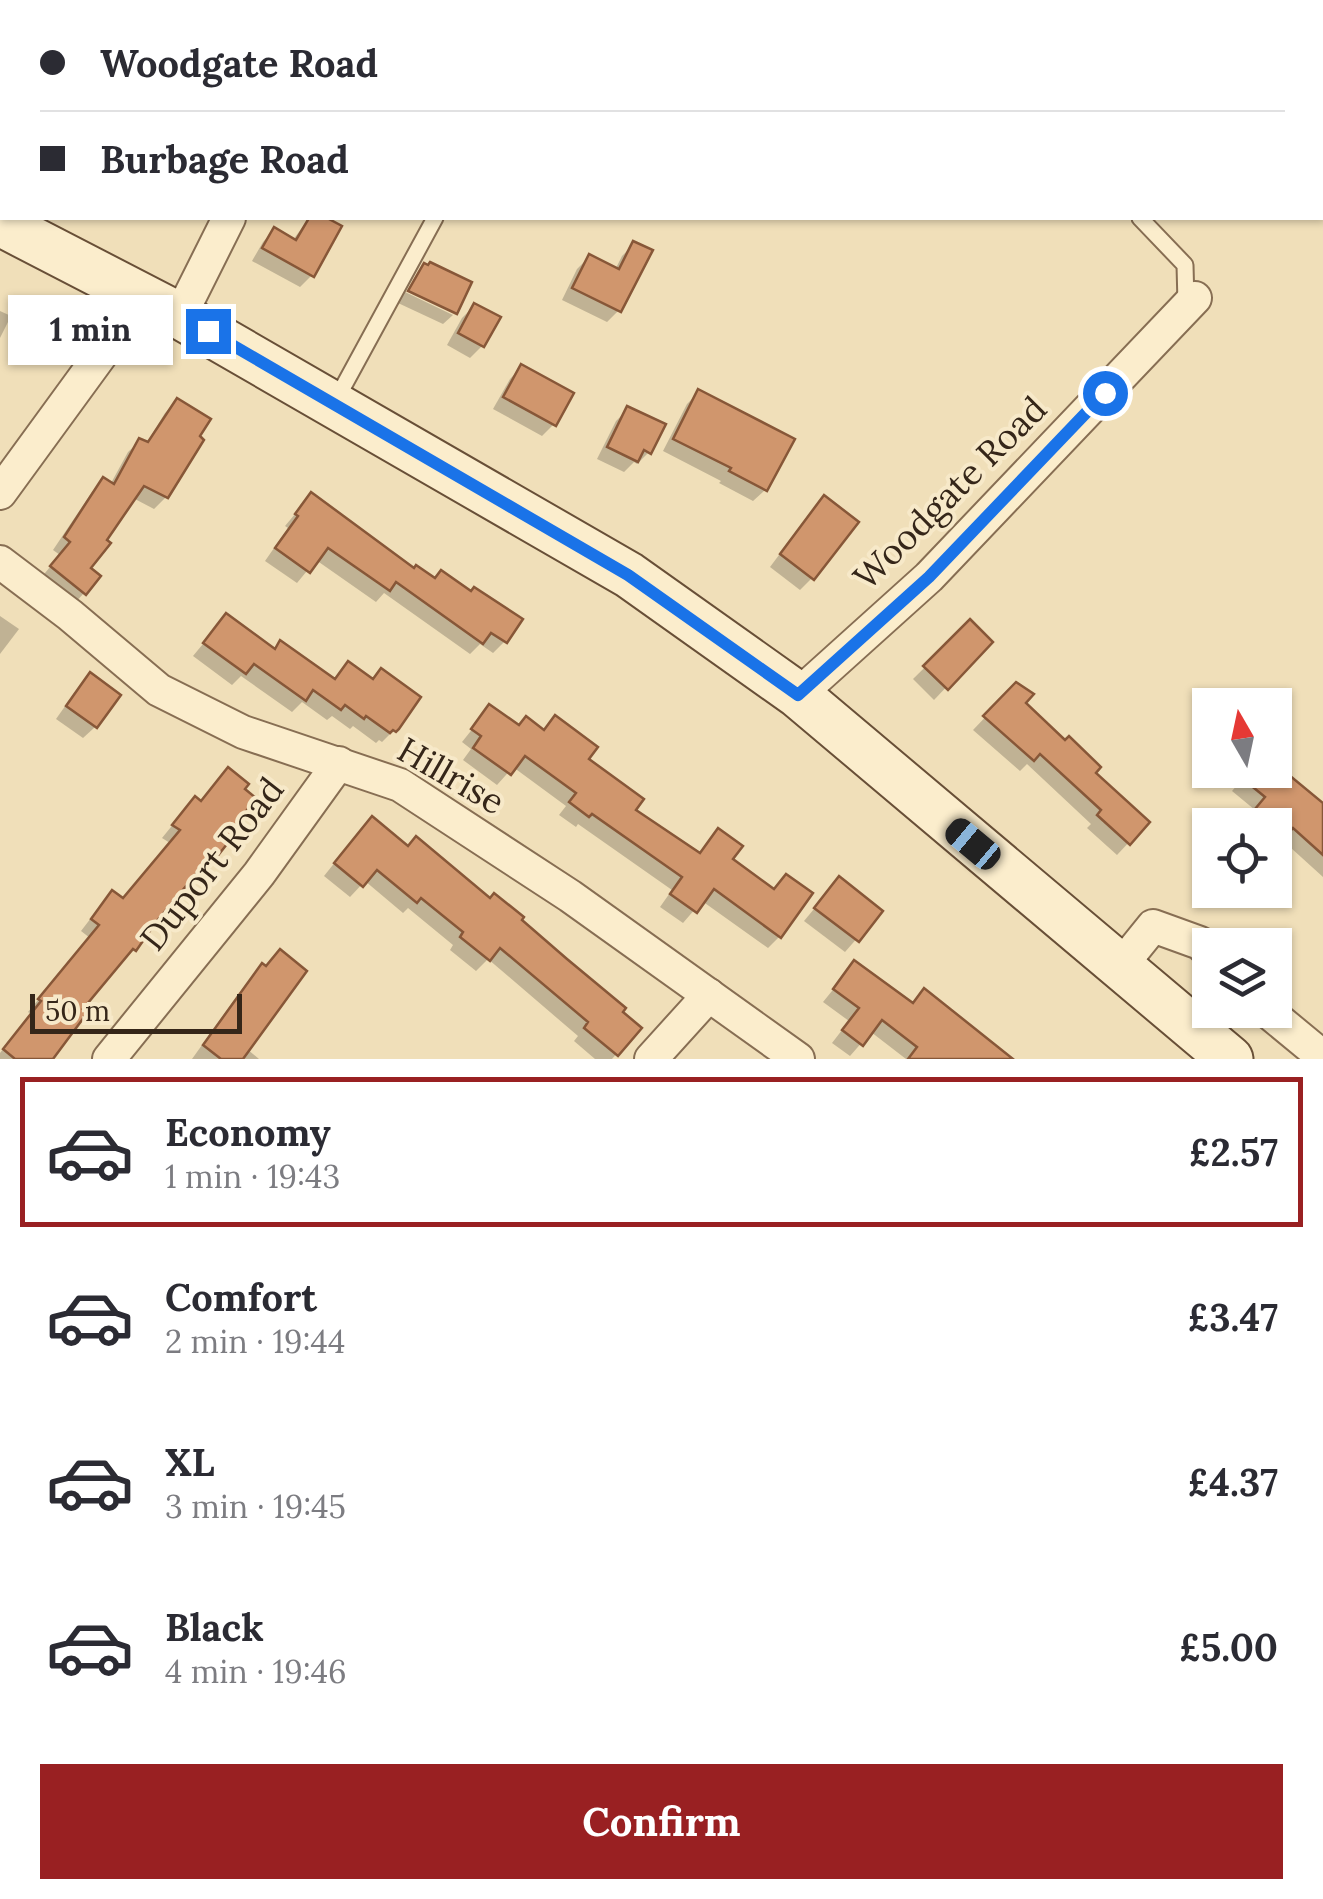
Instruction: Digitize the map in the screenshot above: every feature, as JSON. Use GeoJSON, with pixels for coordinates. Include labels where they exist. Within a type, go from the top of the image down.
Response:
{"type":"FeatureCollection","features":[{"type":"Feature","properties":{"kind":"main road"},"geometry":{"type":"LineString","coordinates":[[0,223],[162,306],[628,575],[798,695],[1230,1059]]}},
{"type":"Feature","properties":{"kind":"street"},"geometry":{"type":"LineString","coordinates":[[0,493],[162,306],[227,220]]}},
{"type":"Feature","properties":{"kind":"street","name":"Woodgate Road"},"geometry":{"type":"LineString","coordinates":[[798,695],[929,577],[1191,303]]}},
{"type":"Feature","properties":{"kind":"street","name":"Hillrise"},"geometry":{"type":"LineString","coordinates":[[0,562],[159,690],[242,732],[400,785],[570,896],[798,1059]]}},
{"type":"Feature","properties":{"kind":"street","name":"Duport Road"},"geometry":{"type":"LineString","coordinates":[[109,1059],[259,874],[339,763]]}},
{"type":"Feature","properties":{"kind":"street"},"geometry":{"type":"LineString","coordinates":[[1120,968],[1154,926],[1192,940]]}},
{"type":"Feature","properties":{"kind":"street"},"geometry":{"type":"LineString","coordinates":[[651,1059],[709,995]]}},
{"type":"Feature","properties":{"kind":"street"},"geometry":{"type":"LineString","coordinates":[[1288,1028],[1323,1057]]}},
{"type":"Feature","properties":{"kind":"lane"},"geometry":{"type":"LineString","coordinates":[[334,404],[434,220]]}},
{"type":"Feature","properties":{"kind":"lane"},"geometry":{"type":"LineString","coordinates":[[1142,220],[1185,265],[1191,303]]}},
{"type":"Feature","properties":{"kind":"building"},"geometry":{"type":"Polygon","coordinates":[[[308,220],[331,220],[342,226],[314,277],[262,248],[274,227],[296,240],[308,220]]]}},
{"type":"Feature","properties":{"kind":"building"},"geometry":{"type":"Polygon","coordinates":[[[633,241],[653,250],[621,312],[572,288],[589,254],[619,269],[633,241]]]}},
{"type":"Feature","properties":{"kind":"building"},"geometry":{"type":"Polygon","coordinates":[[[430,262],[472,282],[457,314],[408,291],[424,263],[430,262]]]}},
{"type":"Feature","properties":{"kind":"building"},"geometry":{"type":"Polygon","coordinates":[[[474,303],[501,317],[484,347],[458,333],[474,303]]]}},
{"type":"Feature","properties":{"kind":"building"},"geometry":{"type":"Polygon","coordinates":[[[521,364],[574,393],[556,426],[503,397],[521,364]]]}},
{"type":"Feature","properties":{"kind":"building"},"geometry":{"type":"Polygon","coordinates":[[[698,389],[795,439],[767,491],[673,439],[698,389]]]}},
{"type":"Feature","properties":{"kind":"building"},"geometry":{"type":"Polygon","coordinates":[[[177,398],[211,419],[200,436],[204,440],[168,498],[144,486],[107,540],[111,543],[91,568],[101,576],[86,595],[50,566],[70,542],[64,537],[103,477],[114,484],[139,438],[148,442],[177,398]]]}},
{"type":"Feature","properties":{"kind":"building"},"geometry":{"type":"Polygon","coordinates":[[[627,406],[666,424],[651,454],[644,450],[638,462],[607,447],[627,406]]]}},
{"type":"Feature","properties":{"kind":"building"},"geometry":{"type":"Polygon","coordinates":[[[311,492],[414,568],[416,565],[435,578],[441,570],[523,619],[507,643],[491,633],[483,644],[396,582],[390,591],[328,548],[310,573],[275,548],[311,492]]]}},
{"type":"Feature","properties":{"kind":"building"},"geometry":{"type":"Polygon","coordinates":[[[824,495],[859,522],[814,580],[780,554],[824,495]]]}},
{"type":"Feature","properties":{"kind":"building"},"geometry":{"type":"Polygon","coordinates":[[[226,613],[275,649],[280,640],[335,679],[348,661],[373,679],[381,668],[421,697],[399,729],[390,733],[345,705],[341,710],[313,690],[306,701],[254,664],[246,674],[203,643],[226,613]]]}},
{"type":"Feature","properties":{"kind":"building"},"geometry":{"type":"Polygon","coordinates":[[[970,619],[993,642],[948,690],[923,666],[970,619]]]}},
{"type":"Feature","properties":{"kind":"building"},"geometry":{"type":"Polygon","coordinates":[[[90,672],[121,695],[97,728],[66,706],[90,672]]]}},
{"type":"Feature","properties":{"kind":"building"},"geometry":{"type":"Polygon","coordinates":[[[1016,682],[1034,694],[1026,703],[1065,740],[1069,736],[1101,767],[1096,773],[1150,822],[1130,845],[1097,815],[1101,810],[1040,754],[1034,761],[983,716],[1016,682]]]}},
{"type":"Feature","properties":{"kind":"building"},"geometry":{"type":"Polygon","coordinates":[[[489,704],[519,725],[526,716],[544,730],[555,715],[598,747],[589,759],[644,799],[636,810],[700,853],[718,828],[743,846],[733,859],[774,889],[786,874],[813,893],[781,938],[714,889],[697,913],[670,894],[682,877],[569,802],[576,793],[525,756],[511,775],[473,748],[481,736],[471,729],[489,704]]]}},
{"type":"Feature","properties":{"kind":"building"},"geometry":{"type":"Polygon","coordinates":[[[228,767],[249,784],[245,789],[256,798],[234,827],[238,830],[216,858],[212,855],[136,951],[133,949],[83,1009],[88,1012],[53,1059],[15,1059],[3,1049],[99,925],[91,919],[112,890],[123,898],[180,830],[172,825],[195,796],[201,801],[228,767]]]}},
{"type":"Feature","properties":{"kind":"building"},"geometry":{"type":"Polygon","coordinates":[[[1292,777],[1323,803],[1323,855],[1292,829],[1292,808],[1256,808],[1265,797],[1254,788],[1292,788],[1292,777]]]}},
{"type":"Feature","properties":{"kind":"building"},"geometry":{"type":"Polygon","coordinates":[[[372,816],[408,846],[416,836],[490,898],[494,893],[626,1008],[623,1012],[642,1028],[618,1056],[584,1028],[588,1022],[500,948],[490,961],[460,937],[463,932],[421,898],[417,903],[377,870],[363,887],[334,863],[372,816]]]}},
{"type":"Feature","properties":{"kind":"building"},"geometry":{"type":"Polygon","coordinates":[[[839,876],[883,911],[859,942],[814,908],[839,876]]]}},
{"type":"Feature","properties":{"kind":"building"},"geometry":{"type":"Polygon","coordinates":[[[280,949],[307,971],[243,1059],[221,1059],[203,1045],[262,963],[266,966],[280,949]]]}},
{"type":"Feature","properties":{"kind":"building"},"geometry":{"type":"Polygon","coordinates":[[[854,960],[913,1003],[924,988],[1013,1059],[908,1059],[917,1047],[882,1020],[863,1046],[842,1030],[859,1008],[833,989],[854,960]]]}},
{"type":"Feature","properties":{"kind":"route"},"geometry":{"type":"LineString","coordinates":[[208,331],[628,575],[798,695],[929,577],[1105,393]]}}]}
